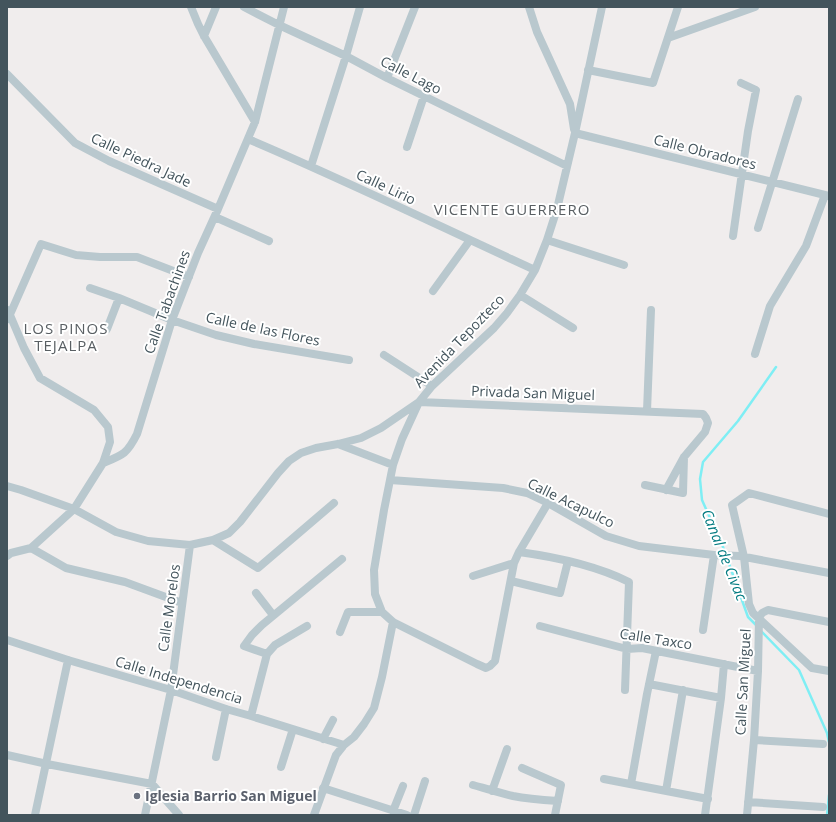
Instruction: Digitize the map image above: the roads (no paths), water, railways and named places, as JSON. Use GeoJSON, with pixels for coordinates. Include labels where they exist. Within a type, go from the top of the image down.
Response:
{"type":"FeatureCollection","features":[{"type":"Feature","properties":{"kind":"street"},"geometry":{"type":"LineString","coordinates":[[191,7],[204,36],[255,122]]}},
{"type":"Feature","properties":{"kind":"street"},"geometry":{"type":"LineString","coordinates":[[204,36],[216,7]]}},
{"type":"Feature","properties":{"kind":"street","name":"Calle Lago"},"geometry":{"type":"LineString","coordinates":[[244,7],[567,166]]}},
{"type":"Feature","properties":{"kind":"street","name":"Calle Tabachines"},"geometry":{"type":"LineString","coordinates":[[103,463],[120,456],[130,448],[137,434],[172,320],[198,253],[255,122],[284,7]]}},
{"type":"Feature","properties":{"kind":"street"},"geometry":{"type":"LineString","coordinates":[[311,166],[360,7]]}},
{"type":"Feature","properties":{"kind":"street"},"geometry":{"type":"LineString","coordinates":[[387,78],[415,7]]}},
{"type":"Feature","properties":{"kind":"street"},"geometry":{"type":"LineString","coordinates":[[529,7],[537,32],[570,104],[575,134]]}},
{"type":"Feature","properties":{"kind":"street"},"geometry":{"type":"LineString","coordinates":[[588,70],[653,83],[678,7]]}},
{"type":"Feature","properties":{"kind":"street"},"geometry":{"type":"LineString","coordinates":[[668,38],[756,7]]}},
{"type":"Feature","properties":{"kind":"street","name":"Avenida Tepozteco"},"geometry":{"type":"LineString","coordinates":[[7,486],[74,508],[116,532],[148,541],[190,545],[213,540],[229,533],[240,522],[278,473],[289,461],[301,453],[316,448],[361,438],[381,428],[419,402],[432,386],[494,328],[520,295],[535,270],[557,209],[575,134],[599,8]]}},
{"type":"Feature","properties":{"kind":"street","name":"Calle Piedra Jade"},"geometry":{"type":"LineString","coordinates":[[7,74],[75,143],[109,162],[216,213],[270,242]]}},
{"type":"Feature","properties":{"kind":"street"},"geometry":{"type":"LineString","coordinates":[[733,236],[748,131],[756,90],[742,83]]}},
{"type":"Feature","properties":{"kind":"street"},"geometry":{"type":"LineString","coordinates":[[407,147],[424,96]]}},
{"type":"Feature","properties":{"kind":"street"},"geometry":{"type":"LineString","coordinates":[[758,228],[798,99]]}},
{"type":"Feature","properties":{"kind":"street","name":"Calle Obradores"},"geometry":{"type":"LineString","coordinates":[[575,134],[827,195]]}},
{"type":"Feature","properties":{"kind":"street","name":"Calle Lirio"},"geometry":{"type":"LineString","coordinates":[[248,139],[311,166],[535,270]]}},
{"type":"Feature","properties":{"kind":"street"},"geometry":{"type":"LineString","coordinates":[[755,354],[770,306],[806,246],[827,195]]}},
{"type":"Feature","properties":{"kind":"street"},"geometry":{"type":"LineString","coordinates":[[433,291],[470,240]]}},
{"type":"Feature","properties":{"kind":"street"},"geometry":{"type":"LineString","coordinates":[[547,240],[624,265]]}},
{"type":"Feature","properties":{"kind":"street"},"geometry":{"type":"LineString","coordinates":[[7,556],[11,553],[31,548],[74,508],[103,463],[110,442],[108,427],[94,410],[40,378],[8,315],[41,244],[76,255],[100,257],[137,256],[189,277]]}},
{"type":"Feature","properties":{"kind":"street","name":"Calle de las Flores"},"geometry":{"type":"LineString","coordinates":[[90,288],[119,298],[172,320],[216,335],[254,344],[349,360]]}},
{"type":"Feature","properties":{"kind":"street"},"geometry":{"type":"LineString","coordinates":[[520,295],[573,328]]}},
{"type":"Feature","properties":{"kind":"street"},"geometry":{"type":"LineString","coordinates":[[106,329],[119,298]]}},
{"type":"Feature","properties":{"kind":"street"},"geometry":{"type":"LineString","coordinates":[[647,411],[651,310]]}},
{"type":"Feature","properties":{"kind":"street"},"geometry":{"type":"LineString","coordinates":[[384,355],[432,386]]}},
{"type":"Feature","properties":{"kind":"street"},"geometry":{"type":"LineString","coordinates":[[419,402],[402,439],[393,465],[374,570],[375,594],[382,612],[393,622],[486,668],[490,666],[494,661],[514,563],[548,503]]}},
{"type":"Feature","properties":{"kind":"street","name":"Privada San Miguel"},"geometry":{"type":"LineString","coordinates":[[419,402],[703,414],[708,423],[705,432],[684,457]]}},
{"type":"Feature","properties":{"kind":"street"},"geometry":{"type":"LineString","coordinates":[[338,444],[393,465]]}},
{"type":"Feature","properties":{"kind":"street"},"geometry":{"type":"LineString","coordinates":[[666,490],[684,457]]}},
{"type":"Feature","properties":{"kind":"street"},"geometry":{"type":"LineString","coordinates":[[645,485],[684,493],[684,457]]}},
{"type":"Feature","properties":{"kind":"street","name":"Calle Acapulco"},"geometry":{"type":"LineString","coordinates":[[390,480],[503,488],[527,493],[548,503],[606,536],[639,546],[718,555],[742,556],[829,572]]}},
{"type":"Feature","properties":{"kind":"street","name":"Calle San Miguel"},"geometry":{"type":"LineString","coordinates":[[747,815],[754,740],[759,622],[749,604],[742,556],[732,505],[749,493],[829,514]]}},
{"type":"Feature","properties":{"kind":"street"},"geometry":{"type":"LineString","coordinates":[[213,540],[258,568],[334,503]]}},
{"type":"Feature","properties":{"kind":"street","name":"Calle Morelos"},"geometry":{"type":"LineString","coordinates":[[146,815],[171,690],[190,545]]}},
{"type":"Feature","properties":{"kind":"street"},"geometry":{"type":"LineString","coordinates":[[31,548],[66,568],[125,582],[182,602]]}},
{"type":"Feature","properties":{"kind":"street"},"geometry":{"type":"LineString","coordinates":[[519,552],[544,555],[568,561],[613,574],[629,582],[625,690]]}},
{"type":"Feature","properties":{"kind":"street"},"geometry":{"type":"LineString","coordinates":[[703,630],[718,555]]}},
{"type":"Feature","properties":{"kind":"street"},"geometry":{"type":"LineString","coordinates":[[267,654],[244,646],[252,635],[273,615],[342,560]]}},
{"type":"Feature","properties":{"kind":"street"},"geometry":{"type":"LineString","coordinates":[[511,581],[560,593],[568,561]]}},
{"type":"Feature","properties":{"kind":"street"},"geometry":{"type":"LineString","coordinates":[[473,576],[514,563]]}},
{"type":"Feature","properties":{"kind":"street"},"geometry":{"type":"LineString","coordinates":[[256,593],[273,615]]}},
{"type":"Feature","properties":{"kind":"street"},"geometry":{"type":"LineString","coordinates":[[829,622],[768,610],[762,613],[759,622],[812,668],[829,671]]}},
{"type":"Feature","properties":{"kind":"street"},"geometry":{"type":"LineString","coordinates":[[340,632],[348,612],[382,612]]}},
{"type":"Feature","properties":{"kind":"street"},"geometry":{"type":"LineString","coordinates":[[314,815],[336,755],[357,733],[374,708],[393,622]]}},
{"type":"Feature","properties":{"kind":"street"},"geometry":{"type":"LineString","coordinates":[[251,716],[267,654],[275,645],[307,626]]}},
{"type":"Feature","properties":{"kind":"street","name":"Calle Taxco"},"geometry":{"type":"LineString","coordinates":[[540,626],[626,649],[642,648],[656,650],[758,671]]}},
{"type":"Feature","properties":{"kind":"street","name":"Calle Independencia"},"geometry":{"type":"LineString","coordinates":[[7,640],[344,745]]}},
{"type":"Feature","properties":{"kind":"street"},"geometry":{"type":"LineString","coordinates":[[631,784],[656,650]]}},
{"type":"Feature","properties":{"kind":"street"},"geometry":{"type":"LineString","coordinates":[[35,815],[68,660]]}},
{"type":"Feature","properties":{"kind":"street"},"geometry":{"type":"LineString","coordinates":[[705,815],[721,698],[724,664]]}},
{"type":"Feature","properties":{"kind":"street"},"geometry":{"type":"LineString","coordinates":[[649,684],[721,698]]}},
{"type":"Feature","properties":{"kind":"street"},"geometry":{"type":"LineString","coordinates":[[666,791],[683,690]]}},
{"type":"Feature","properties":{"kind":"street"},"geometry":{"type":"LineString","coordinates":[[216,757],[226,709]]}},
{"type":"Feature","properties":{"kind":"street"},"geometry":{"type":"LineString","coordinates":[[323,739],[333,720]]}},
{"type":"Feature","properties":{"kind":"street"},"geometry":{"type":"LineString","coordinates":[[281,767],[293,729]]}},
{"type":"Feature","properties":{"kind":"street"},"geometry":{"type":"LineString","coordinates":[[754,740],[823,744]]}},
{"type":"Feature","properties":{"kind":"street"},"geometry":{"type":"LineString","coordinates":[[492,791],[507,749]]}},
{"type":"Feature","properties":{"kind":"street"},"geometry":{"type":"LineString","coordinates":[[7,755],[152,784],[179,815]]}},
{"type":"Feature","properties":{"kind":"street"},"geometry":{"type":"LineString","coordinates":[[522,768],[561,785],[555,815]]}},
{"type":"Feature","properties":{"kind":"street"},"geometry":{"type":"LineString","coordinates":[[604,779],[708,799]]}},
{"type":"Feature","properties":{"kind":"street"},"geometry":{"type":"LineString","coordinates":[[414,815],[425,782]]}},
{"type":"Feature","properties":{"kind":"street"},"geometry":{"type":"LineString","coordinates":[[473,785],[513,796],[558,801]]}},
{"type":"Feature","properties":{"kind":"street"},"geometry":{"type":"LineString","coordinates":[[393,811],[403,786]]}},
{"type":"Feature","properties":{"kind":"street"},"geometry":{"type":"LineString","coordinates":[[323,788],[407,815]]}},
{"type":"Feature","properties":{"kind":"street"},"geometry":{"type":"LineString","coordinates":[[748,802],[823,807]]}},
{"type":"Feature","properties":{"kind":"waterway","name":"Canal de Civac"},"geometry":{"type":"LineString","coordinates":[[757,626],[748,617],[723,547],[702,500],[700,479],[703,462],[738,421],[776,367]]}},
{"type":"Feature","properties":{"kind":"waterway","name":"Canal de Civac"},"geometry":{"type":"LineString","coordinates":[[760,630],[799,670],[827,733],[829,742]]}},
{"type":"Feature","properties":{"kind":"waterway","name":"Canal de Civac"},"geometry":{"type":"LineString","coordinates":[[827,815],[829,795]]}},
{"type":"Feature","properties":{"kind":"place","name":"Iglesia Barrio San Miguel"},"geometry":{"type":"Point","coordinates":[137,796]}},
{"type":"Feature","properties":{"kind":"district","name":"VICENTE GUERRERO"},"geometry":{"type":"Point","coordinates":[512,210]}},
{"type":"Feature","properties":{"kind":"district","name":"LOS PINOS TEJALPA"},"geometry":{"type":"Point","coordinates":[66,338]}}]}
